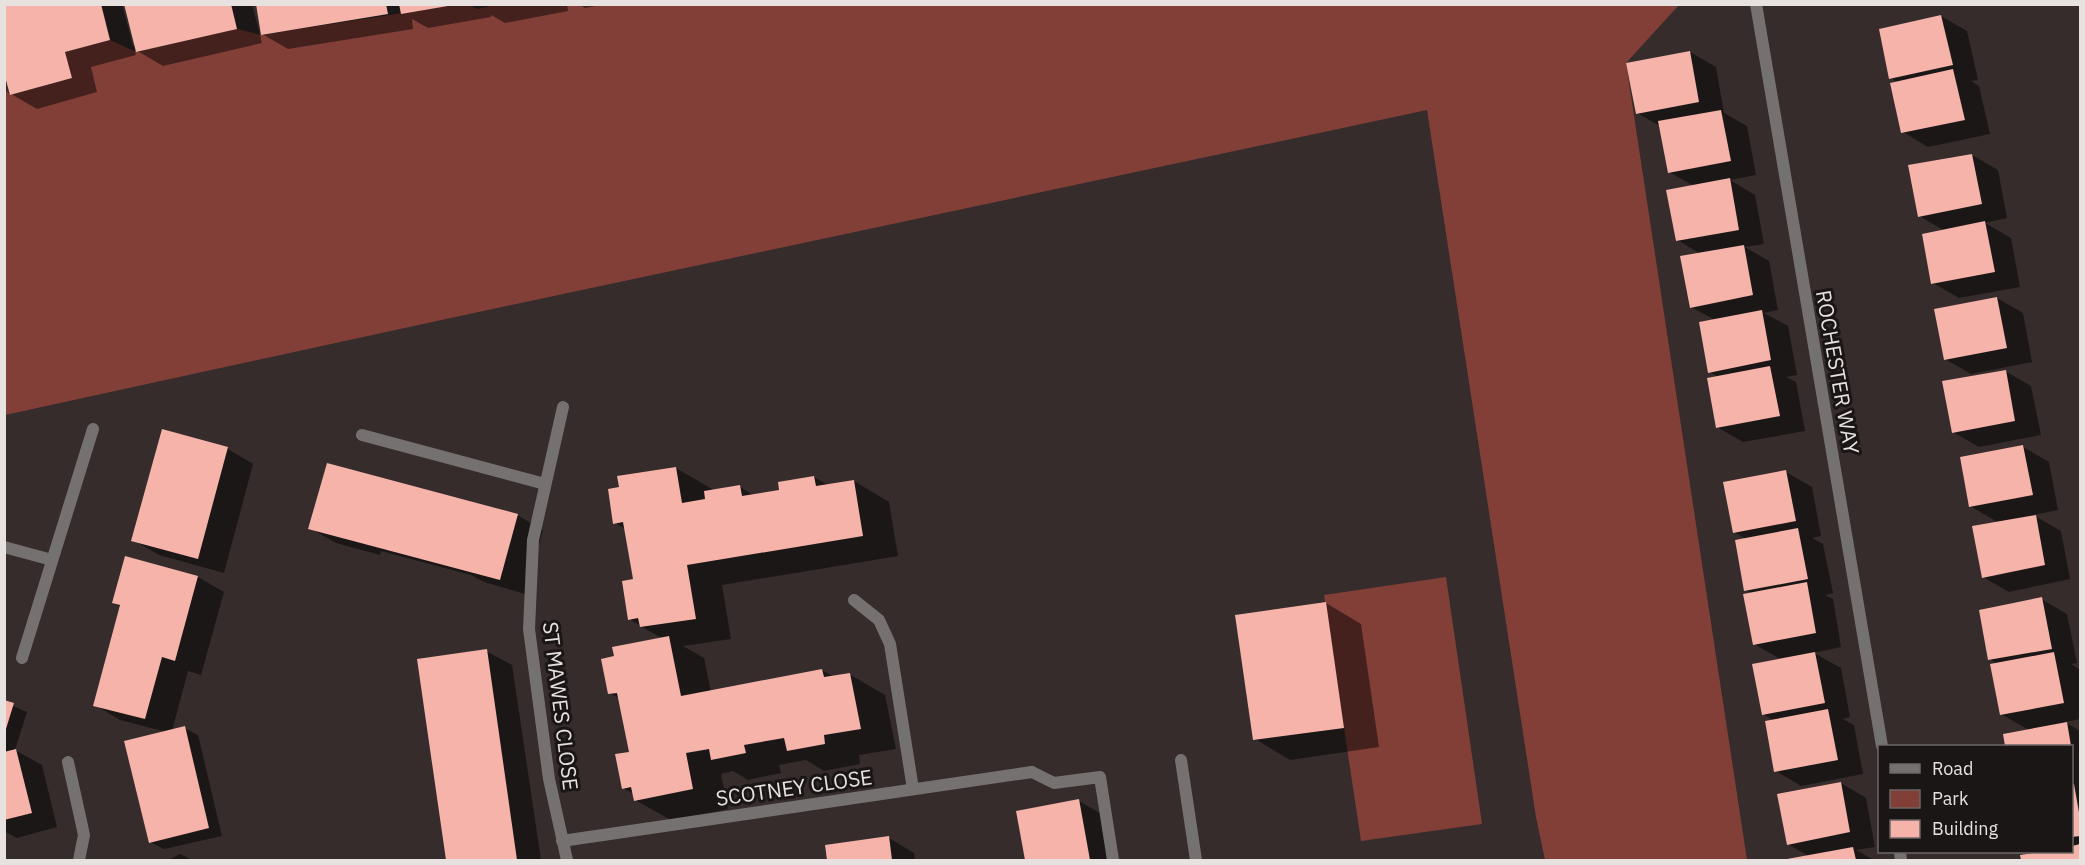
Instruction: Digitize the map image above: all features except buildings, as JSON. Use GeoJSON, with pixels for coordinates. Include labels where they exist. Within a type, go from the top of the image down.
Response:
{"type":"FeatureCollection","features":[{"type":"Feature","properties":{"kind":"street","name":"ROCHESTER WAY"},"geometry":{"type":"LineString","coordinates":[[1756,4],[1882,745]]}},
{"type":"Feature","properties":{"kind":"street","name":"ST MAWES CLOSE"},"geometry":{"type":"LineString","coordinates":[[563,407],[533,540],[529,630],[549,779],[567,861]]}},
{"type":"Feature","properties":{"kind":"street"},"geometry":{"type":"LineString","coordinates":[[22,658],[93,429]]}},
{"type":"Feature","properties":{"kind":"street"},"geometry":{"type":"LineString","coordinates":[[362,435],[545,484]]}},
{"type":"Feature","properties":{"kind":"street"},"geometry":{"type":"LineString","coordinates":[[4,547],[52,560]]}},
{"type":"Feature","properties":{"kind":"street"},"geometry":{"type":"LineString","coordinates":[[854,600],[879,620],[890,644],[913,789]]}},
{"type":"Feature","properties":{"kind":"street"},"geometry":{"type":"LineString","coordinates":[[1180,759],[1196,861]]}},
{"type":"Feature","properties":{"kind":"street"},"geometry":{"type":"LineString","coordinates":[[68,762],[84,835],[79,861]]}},
{"type":"Feature","properties":{"kind":"street","name":"SCOTNEY CLOSE"},"geometry":{"type":"LineString","coordinates":[[562,841],[1032,772],[1054,783],[1100,777],[1113,861]]}},
{"type":"Feature","properties":{"kind":"green space"},"geometry":{"type":"Polygon","coordinates":[[[500,4],[1679,5],[1626,63],[1747,860],[1545,860],[1536,817],[1427,110],[5,415],[4,88],[10,95],[72,78],[65,52],[110,40],[136,52],[237,29],[261,35],[455,5],[470,5],[477,9],[500,4]]]}},
{"type":"Feature","properties":{"kind":"green space"},"geometry":{"type":"Polygon","coordinates":[[[1446,577],[1482,824],[1361,841],[1324,595],[1446,577]]]}}]}
